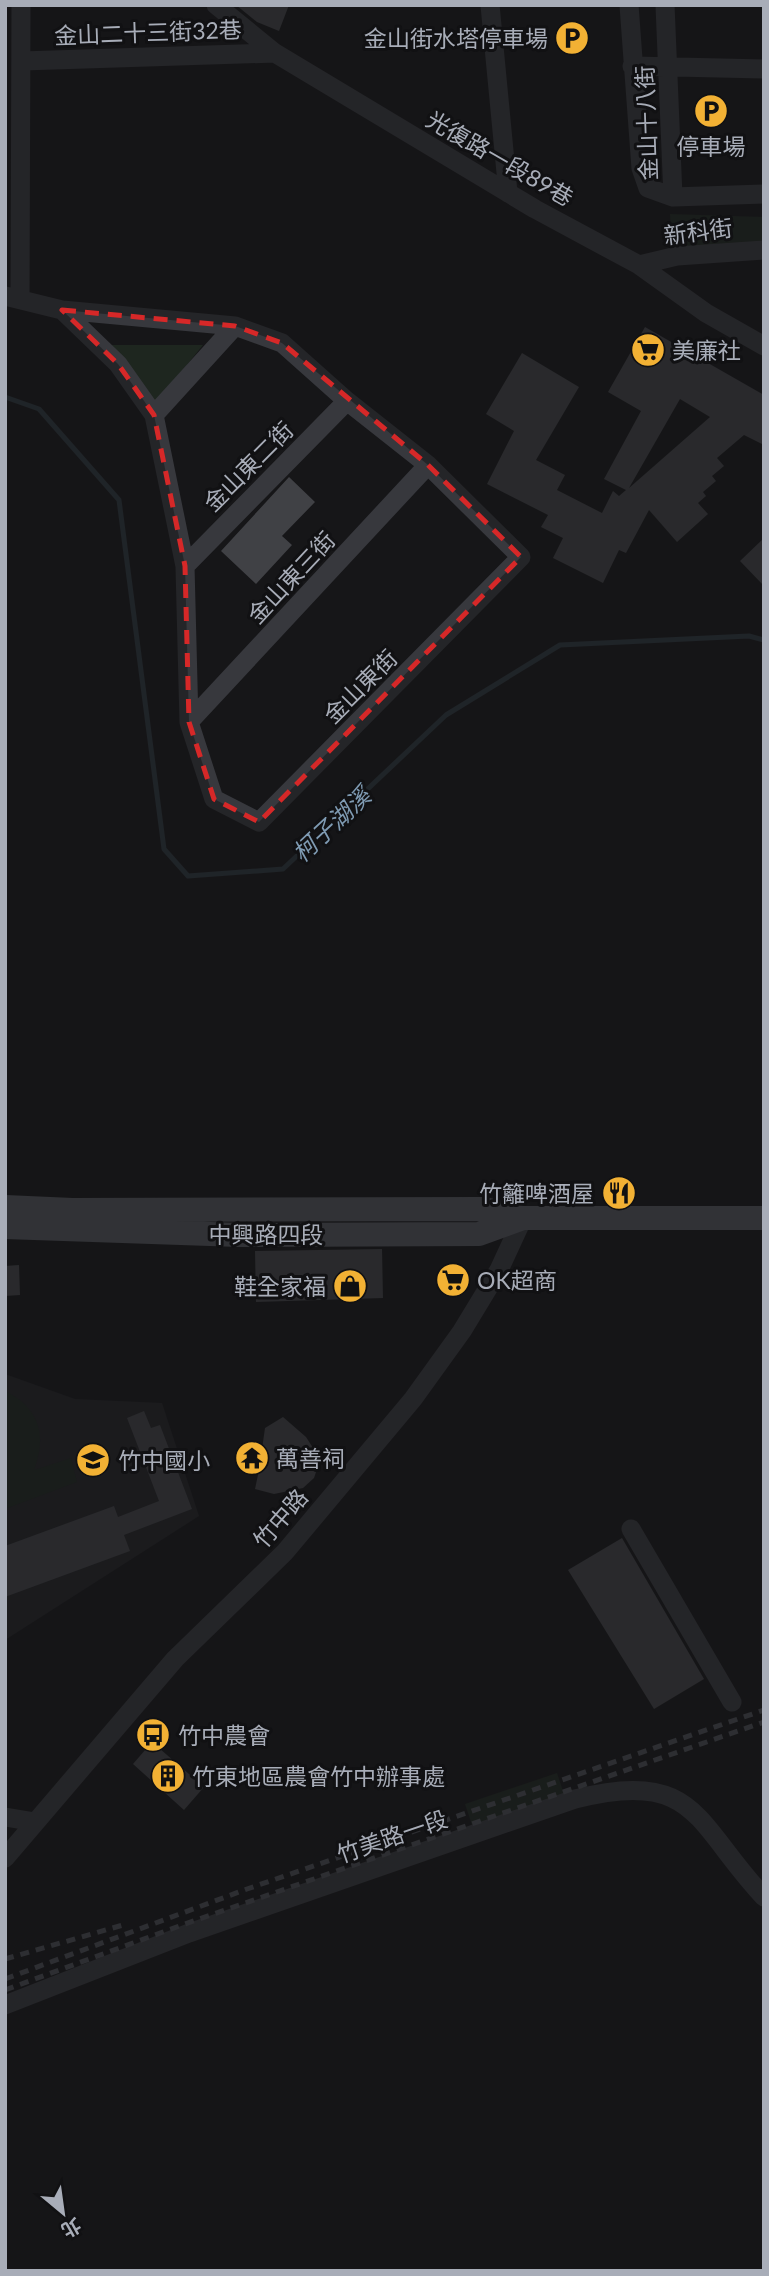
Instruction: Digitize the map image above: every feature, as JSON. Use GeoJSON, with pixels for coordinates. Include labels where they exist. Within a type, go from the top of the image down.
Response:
{"type":"FeatureCollection","features":[{"type":"Feature","properties":{"kind":"main road","name":"中興路四段"},"geometry":{"type":"LineString","coordinates":[[5,1207],[72,1210],[484,1209],[523,1218],[764,1218]]}},
{"type":"Feature","properties":{"kind":"main road","name":"中興路四段"},"geometry":{"type":"LineString","coordinates":[[5,1227],[240,1235],[479,1234],[523,1218]]}},
{"type":"Feature","properties":{"kind":"street"},"geometry":{"type":"LineString","coordinates":[[13,296],[22,61],[21,5]]}},
{"type":"Feature","properties":{"kind":"street","name":"光復路一段89巷"},"geometry":{"type":"LineString","coordinates":[[216,5],[275,53],[508,193],[639,265],[706,313],[764,346]]}},
{"type":"Feature","properties":{"kind":"street"},"geometry":{"type":"LineString","coordinates":[[490,5],[508,193]]}},
{"type":"Feature","properties":{"kind":"street","name":"金山十八街"},"geometry":{"type":"LineString","coordinates":[[629,5],[641,168],[648,188],[673,197],[665,5]]}},
{"type":"Feature","properties":{"kind":"street","name":"金山二十三街32巷"},"geometry":{"type":"LineString","coordinates":[[22,61],[275,53]]}},
{"type":"Feature","properties":{"kind":"street"},"geometry":{"type":"LineString","coordinates":[[632,66],[764,69]]}},
{"type":"Feature","properties":{"kind":"street"},"geometry":{"type":"LineString","coordinates":[[673,197],[764,194]]}},
{"type":"Feature","properties":{"kind":"street","name":"新科街"},"geometry":{"type":"LineString","coordinates":[[639,265],[677,256],[764,250]]}},
{"type":"Feature","properties":{"kind":"street","name":"金山東街"},"geometry":{"type":"LineString","coordinates":[[13,296],[62,310],[235,326],[282,342],[347,401],[428,466],[522,557],[259,822],[214,799],[189,722],[185,566],[153,415],[118,364],[62,310]]}},
{"type":"Feature","properties":{"kind":"street"},"geometry":{"type":"LineString","coordinates":[[153,415],[235,326]]}},
{"type":"Feature","properties":{"kind":"street","name":"金山東二街"},"geometry":{"type":"LineString","coordinates":[[185,566],[347,401]]}},
{"type":"Feature","properties":{"kind":"street","name":"金山東三街"},"geometry":{"type":"LineString","coordinates":[[189,722],[428,466]]}},
{"type":"Feature","properties":{"kind":"street","name":"竹中路"},"geometry":{"type":"LineString","coordinates":[[5,1858],[174,1659],[285,1552],[413,1399],[462,1331],[499,1270],[523,1218]]}},
{"type":"Feature","properties":{"kind":"street"},"geometry":{"type":"LineString","coordinates":[[631,1529],[732,1702]]}},
{"type":"Feature","properties":{"kind":"street","name":"竹美路一段"},"geometry":{"type":"LineString","coordinates":[[5,2005],[202,1928],[575,1799],[606,1791],[632,1789],[655,1793],[688,1805],[702,1817],[764,1897]]}},
{"type":"Feature","properties":{"kind":"street"},"geometry":{"type":"LineString","coordinates":[[5,1817],[35,1822]]}},
{"type":"Feature","properties":{"kind":"highlighted area"},"geometry":{"type":"Polygon","coordinates":[[[62,310],[235,326],[282,343],[428,465],[521,557],[259,822],[214,799],[189,722],[185,566],[154,415],[118,364],[62,310]]]}},
{"type":"Feature","properties":{"kind":"shaded area"},"geometry":{"type":"Polygon","coordinates":[[[670,214],[764,217],[764,257],[672,259],[670,214]]]}},
{"type":"Feature","properties":{"kind":"shaded area"},"geometry":{"type":"Polygon","coordinates":[[[108,345],[203,345],[154,406],[108,345]]]}},
{"type":"Feature","properties":{"kind":"shaded area","name":"竹中國小"},"geometry":{"type":"Polygon","coordinates":[[[5,1374],[75,1399],[162,1403],[199,1516],[5,1640],[5,1374]]]}},
{"type":"Feature","properties":{"kind":"shaded area"},"geometry":{"type":"Polygon","coordinates":[[[5,1391],[26,1406],[38,1424],[40,1446],[34,1470],[71,1458],[77,1482],[5,1509],[5,1391]]]}},
{"type":"Feature","properties":{"kind":"shaded area"},"geometry":{"type":"Polygon","coordinates":[[[557,1773],[569,1809],[477,1840],[465,1804],[557,1773]]]}},
{"type":"Feature","properties":{"kind":"building"},"geometry":{"type":"Polygon","coordinates":[[[236,5],[289,5],[279,31],[257,22],[236,5]]]}},
{"type":"Feature","properties":{"kind":"building"},"geometry":{"type":"Polygon","coordinates":[[[645,327],[764,395],[764,445],[744,435],[717,458],[724,466],[712,476],[716,481],[703,492],[706,496],[698,503],[708,514],[677,542],[649,510],[626,553],[619,550],[603,583],[553,558],[563,538],[541,527],[548,515],[487,484],[514,431],[486,414],[522,353],[579,387],[536,460],[565,475],[557,490],[602,513],[613,491],[619,496],[626,490],[604,479],[641,411],[608,392],[645,327]],[[680,399],[629,488],[710,417],[680,399]]]}},
{"type":"Feature","properties":{"kind":"building"},"geometry":{"type":"Polygon","coordinates":[[[289,477],[315,502],[282,536],[292,545],[256,584],[221,551],[289,477]]]}},
{"type":"Feature","properties":{"kind":"building"},"geometry":{"type":"Polygon","coordinates":[[[764,538],[764,586],[740,561],[764,538]]]}},
{"type":"Feature","properties":{"kind":"building"},"geometry":{"type":"Polygon","coordinates":[[[382,1249],[383,1298],[256,1302],[255,1251],[382,1249]]]}},
{"type":"Feature","properties":{"kind":"building"},"geometry":{"type":"Polygon","coordinates":[[[19,1265],[20,1295],[5,1296],[5,1266],[19,1265]]]}},
{"type":"Feature","properties":{"kind":"building"},"geometry":{"type":"Polygon","coordinates":[[[144,1411],[151,1428],[160,1425],[192,1509],[124,1535],[130,1551],[5,1597],[5,1546],[114,1506],[118,1517],[159,1501],[127,1418],[144,1411]]]}},
{"type":"Feature","properties":{"kind":"building"},"geometry":{"type":"Polygon","coordinates":[[[283,1417],[306,1437],[315,1451],[318,1466],[314,1478],[303,1488],[274,1494],[255,1489],[259,1470],[242,1468],[245,1446],[262,1449],[265,1428],[283,1417]]]}},
{"type":"Feature","properties":{"kind":"building"},"geometry":{"type":"Polygon","coordinates":[[[622,1538],[704,1679],[654,1709],[568,1570],[622,1538]]]}},
{"type":"Feature","properties":{"kind":"building","name":"竹東地區農會竹中辦事處"},"geometry":{"type":"Polygon","coordinates":[[[152,1742],[204,1787],[184,1810],[133,1764],[152,1742]]]}},
{"type":"Feature","properties":{"kind":"waterway","name":"柯子湖溪"},"geometry":{"type":"LineString","coordinates":[[5,397],[39,409],[119,500],[164,849],[188,876],[283,869],[446,715],[560,645],[749,636],[764,640]]}},
{"type":"Feature","properties":{"kind":"railway"},"geometry":{"type":"LineString","coordinates":[[5,1979],[247,1889],[764,1710]]}},
{"type":"Feature","properties":{"kind":"railway"},"geometry":{"type":"LineString","coordinates":[[5,1990],[182,1925],[764,1722]]}},
{"type":"Feature","properties":{"kind":"railway"},"geometry":{"type":"LineString","coordinates":[[5,1959],[123,1925]]}},
{"type":"Feature","properties":{"kind":"place","name":"金山街水塔停車場"},"geometry":{"type":"Point","coordinates":[572,38]}},
{"type":"Feature","properties":{"kind":"place","name":"停車場"},"geometry":{"type":"Point","coordinates":[711,111]}},
{"type":"Feature","properties":{"kind":"place","name":"美廉社"},"geometry":{"type":"Point","coordinates":[648,350]}},
{"type":"Feature","properties":{"kind":"place","name":"竹籬啤酒屋"},"geometry":{"type":"Point","coordinates":[619,1193]}},
{"type":"Feature","properties":{"kind":"place","name":"OK超商"},"geometry":{"type":"Point","coordinates":[453,1280]}},
{"type":"Feature","properties":{"kind":"place","name":"鞋全家福"},"geometry":{"type":"Point","coordinates":[350,1286]}},
{"type":"Feature","properties":{"kind":"place","name":"萬善祠"},"geometry":{"type":"Point","coordinates":[252,1458]}},
{"type":"Feature","properties":{"kind":"place","name":"竹中國小"},"geometry":{"type":"Point","coordinates":[93,1460]}},
{"type":"Feature","properties":{"kind":"place","name":"竹中農會"},"geometry":{"type":"Point","coordinates":[153,1735]}},
{"type":"Feature","properties":{"kind":"place","name":"竹東地區農會竹中辦事處"},"geometry":{"type":"Point","coordinates":[168,1776]}}]}
